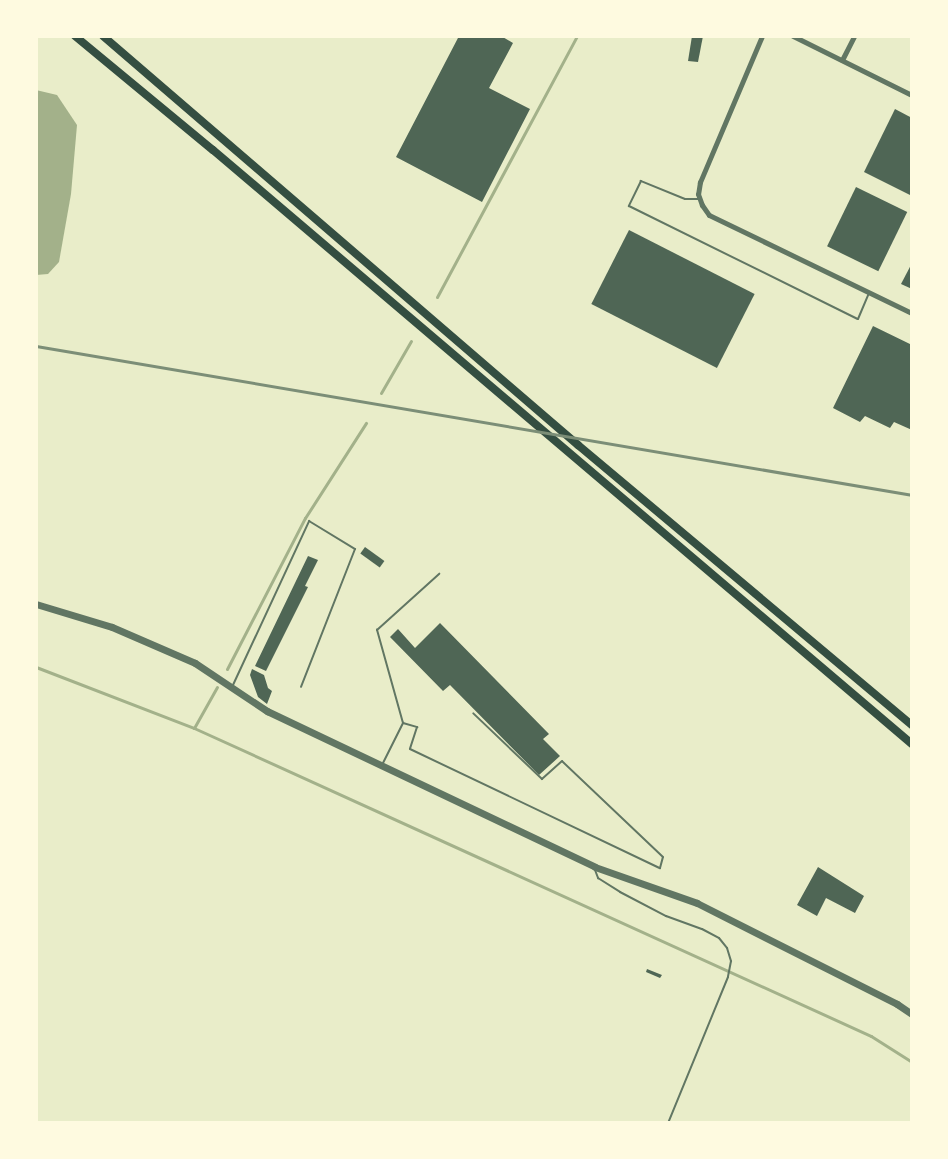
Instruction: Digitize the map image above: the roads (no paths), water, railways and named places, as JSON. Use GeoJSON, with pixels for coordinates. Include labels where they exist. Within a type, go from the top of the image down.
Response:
{"type":"FeatureCollection","features":[{"type":"Feature","properties":{"kind":"highway"},"geometry":{"type":"LineString","coordinates":[[75,36],[912,744]]}},
{"type":"Feature","properties":{"kind":"highway"},"geometry":{"type":"LineString","coordinates":[[103,36],[595,458],[912,725]]}},
{"type":"Feature","properties":{"kind":"street"},"geometry":{"type":"LineString","coordinates":[[762,36],[700,182],[699,200],[709,215],[912,314]]}},
{"type":"Feature","properties":{"kind":"street"},"geometry":{"type":"LineString","coordinates":[[794,36],[912,95]]}},
{"type":"Feature","properties":{"kind":"street"},"geometry":{"type":"LineString","coordinates":[[842,60],[854,36]]}},
{"type":"Feature","properties":{"kind":"street"},"geometry":{"type":"LineString","coordinates":[[36,604],[122,632],[195,663],[267,711],[595,867],[697,903],[887,998],[912,1014]]}},
{"type":"Feature","properties":{"kind":"lane"},"geometry":{"type":"LineString","coordinates":[[699,200],[685,199],[641,181],[629,206],[858,319],[870,292]]}},
{"type":"Feature","properties":{"kind":"lane"},"geometry":{"type":"LineString","coordinates":[[232,688],[309,521],[355,549],[301,687]]}},
{"type":"Feature","properties":{"kind":"lane"},"geometry":{"type":"LineString","coordinates":[[382,766],[403,723],[376,630],[439,574]]}},
{"type":"Feature","properties":{"kind":"lane"},"geometry":{"type":"LineString","coordinates":[[403,723],[417,727],[410,749],[660,868],[663,857],[562,761],[542,779],[473,713]]}},
{"type":"Feature","properties":{"kind":"lane"},"geometry":{"type":"LineString","coordinates":[[595,867],[598,878],[620,892],[666,916],[702,929],[719,938],[728,948],[731,962],[728,976],[668,1123]]}},
{"type":"Feature","properties":{"kind":"waterway"},"geometry":{"type":"LineString","coordinates":[[437,297],[577,36]]}},
{"type":"Feature","properties":{"kind":"waterway"},"geometry":{"type":"LineString","coordinates":[[381,393],[411,341]]}},
{"type":"Feature","properties":{"kind":"waterway"},"geometry":{"type":"LineString","coordinates":[[227,669],[305,518],[366,423]]}},
{"type":"Feature","properties":{"kind":"waterway"},"geometry":{"type":"LineString","coordinates":[[36,667],[194,728],[871,1036],[912,1062]]}},
{"type":"Feature","properties":{"kind":"waterway"},"geometry":{"type":"LineString","coordinates":[[194,728],[217,687]]}},
{"type":"Feature","properties":{"kind":"railway"},"geometry":{"type":"LineString","coordinates":[[36,346],[912,495]]}}]}
